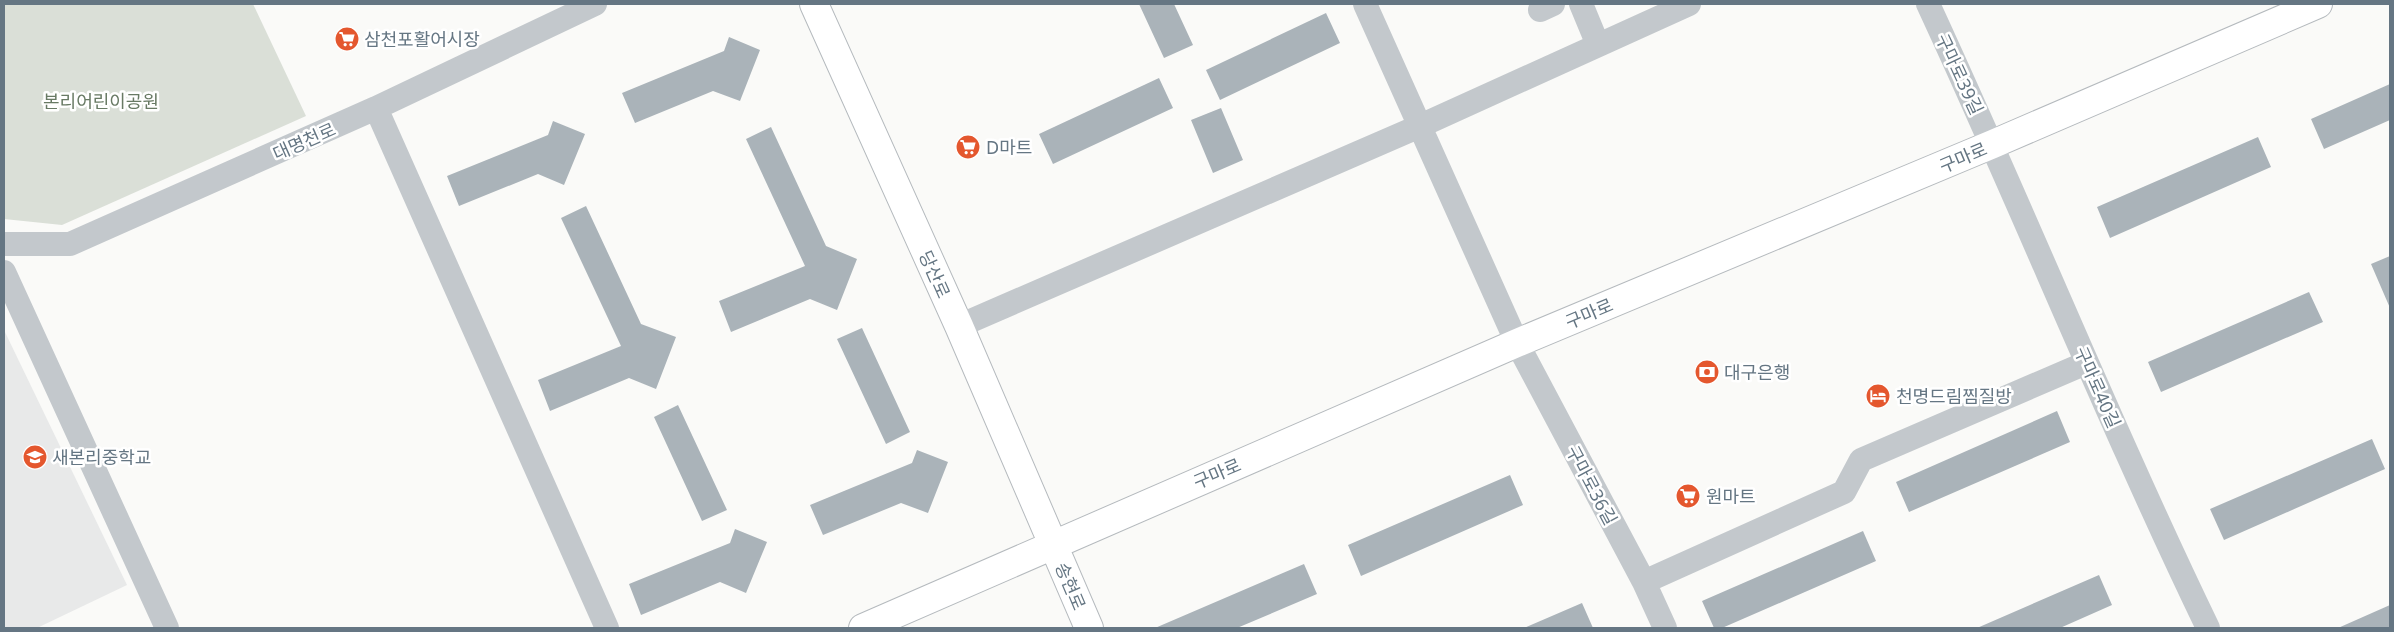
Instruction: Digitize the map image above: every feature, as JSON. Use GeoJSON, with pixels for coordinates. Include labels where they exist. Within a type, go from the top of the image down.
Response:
{"type":"FeatureCollection","features":[{"type":"Feature","properties":{"kind":"main road","name":"당산로"},"geometry":{"type":"LineString","coordinates":[[814,4],[959,326],[1053,545]]}},
{"type":"Feature","properties":{"kind":"main road","name":"구마로"},"geometry":{"type":"LineString","coordinates":[[863,628],[1517,343],[1993,144],[2318,4]]}},
{"type":"Feature","properties":{"kind":"main road","name":"송현로"},"geometry":{"type":"LineString","coordinates":[[1053,545],[1089,628]]}},
{"type":"Feature","properties":{"kind":"street","name":"대명천로"},"geometry":{"type":"LineString","coordinates":[[4,244],[70,244],[376,108],[595,4]]}},
{"type":"Feature","properties":{"kind":"street","name":"구마로36길"},"geometry":{"type":"LineString","coordinates":[[1365,4],[1517,343],[1644,582],[1665,628]]}},
{"type":"Feature","properties":{"kind":"street"},"geometry":{"type":"LineString","coordinates":[[1580,4],[1598,45]]}},
{"type":"Feature","properties":{"kind":"street"},"geometry":{"type":"LineString","coordinates":[[959,326],[1420,126],[1689,4]]}},
{"type":"Feature","properties":{"kind":"street","name":"구마로39길"},"geometry":{"type":"LineString","coordinates":[[1928,4],[1993,144]]}},
{"type":"Feature","properties":{"kind":"street"},"geometry":{"type":"LineString","coordinates":[[376,108],[607,628]]}},
{"type":"Feature","properties":{"kind":"street","name":"구마로40길"},"geometry":{"type":"LineString","coordinates":[[1993,144],[2086,364],[2208,628]]}},
{"type":"Feature","properties":{"kind":"street"},"geometry":{"type":"LineString","coordinates":[[4,272],[167,628]]}},
{"type":"Feature","properties":{"kind":"street"},"geometry":{"type":"LineString","coordinates":[[1644,582],[1844,492],[1861,460],[2086,364]]}},
{"type":"Feature","properties":{"kind":"shaded area","name":"새본리중학교"},"geometry":{"type":"Polygon","coordinates":[[[4,330],[127,585],[37,628],[4,628],[4,330]]]}},
{"type":"Feature","properties":{"kind":"green space","name":"본리어린이공원"},"geometry":{"type":"Polygon","coordinates":[[[4,4],[253,4],[306,116],[62,225],[4,219],[4,4]]]}},
{"type":"Feature","properties":{"kind":"building"},"geometry":{"type":"Polygon","coordinates":[[[1139,4],[1174,4],[1193,45],[1164,58],[1139,4]]]}},
{"type":"Feature","properties":{"kind":"building"},"geometry":{"type":"Polygon","coordinates":[[[1326,13],[1340,43],[1220,100],[1206,70],[1326,13]]]}},
{"type":"Feature","properties":{"kind":"building"},"geometry":{"type":"Polygon","coordinates":[[[729,37],[760,50],[740,101],[713,91],[635,123],[622,93],[724,51],[729,37]]]}},
{"type":"Feature","properties":{"kind":"building"},"geometry":{"type":"Polygon","coordinates":[[[1159,78],[1173,108],[1053,164],[1039,134],[1159,78]]]}},
{"type":"Feature","properties":{"kind":"building"},"geometry":{"type":"Polygon","coordinates":[[[2390,84],[2390,120],[2324,149],[2311,119],[2390,84]]]}},
{"type":"Feature","properties":{"kind":"building"},"geometry":{"type":"Polygon","coordinates":[[[1221,108],[1243,160],[1213,173],[1191,120],[1221,108]]]}},
{"type":"Feature","properties":{"kind":"building"},"geometry":{"type":"Polygon","coordinates":[[[553,121],[585,134],[564,185],[538,174],[459,206],[447,176],[548,135],[553,121]]]}},
{"type":"Feature","properties":{"kind":"building"},"geometry":{"type":"Polygon","coordinates":[[[771,127],[826,246],[857,259],[837,310],[810,299],[731,332],[719,301],[805,266],[746,139],[771,127]]]}},
{"type":"Feature","properties":{"kind":"building"},"geometry":{"type":"Polygon","coordinates":[[[2258,137],[2271,167],[2110,238],[2097,207],[2258,137]]]}},
{"type":"Feature","properties":{"kind":"building"},"geometry":{"type":"Polygon","coordinates":[[[586,206],[641,324],[676,337],[656,389],[629,378],[550,411],[538,380],[621,346],[561,218],[586,206]]]}},
{"type":"Feature","properties":{"kind":"building"},"geometry":{"type":"Polygon","coordinates":[[[2390,256],[2390,308],[2371,264],[2390,256]]]}},
{"type":"Feature","properties":{"kind":"building"},"geometry":{"type":"Polygon","coordinates":[[[2309,292],[2323,322],[2161,392],[2148,362],[2309,292]]]}},
{"type":"Feature","properties":{"kind":"building"},"geometry":{"type":"Polygon","coordinates":[[[862,328],[910,432],[886,444],[837,339],[862,328]]]}},
{"type":"Feature","properties":{"kind":"building"},"geometry":{"type":"Polygon","coordinates":[[[678,405],[727,510],[702,521],[654,417],[678,405]]]}},
{"type":"Feature","properties":{"kind":"building"},"geometry":{"type":"Polygon","coordinates":[[[2057,411],[2070,442],[1909,512],[1896,482],[2057,411]]]}},
{"type":"Feature","properties":{"kind":"building"},"geometry":{"type":"Polygon","coordinates":[[[2372,439],[2385,469],[2224,540],[2210,509],[2372,439]]]}},
{"type":"Feature","properties":{"kind":"building"},"geometry":{"type":"Polygon","coordinates":[[[917,450],[948,462],[928,513],[901,503],[823,535],[810,505],[912,463],[917,450]]]}},
{"type":"Feature","properties":{"kind":"building"},"geometry":{"type":"Polygon","coordinates":[[[1510,475],[1523,505],[1361,576],[1348,545],[1510,475]]]}},
{"type":"Feature","properties":{"kind":"building"},"geometry":{"type":"Polygon","coordinates":[[[735,529],[767,542],[746,593],[720,582],[641,615],[629,584],[730,543],[735,529]]]}},
{"type":"Feature","properties":{"kind":"building"},"geometry":{"type":"Polygon","coordinates":[[[1863,531],[1876,561],[1722,628],[1714,628],[1702,601],[1863,531]]]}},
{"type":"Feature","properties":{"kind":"building"},"geometry":{"type":"Polygon","coordinates":[[[1304,564],[1317,594],[1237,628],[1155,628],[1304,564]]]}},
{"type":"Feature","properties":{"kind":"building"},"geometry":{"type":"Polygon","coordinates":[[[2099,575],[2112,605],[2060,628],[1977,628],[2099,575]]]}},
{"type":"Feature","properties":{"kind":"building"},"geometry":{"type":"Polygon","coordinates":[[[1582,603],[1593,628],[1524,628],[1582,603]]]}},
{"type":"Feature","properties":{"kind":"building"},"geometry":{"type":"Polygon","coordinates":[[[2390,605],[2390,628],[2338,628],[2390,605]]]}},
{"type":"Feature","properties":{"kind":"place","name":"삼천포활어시장"},"geometry":{"type":"Point","coordinates":[347,39]}},
{"type":"Feature","properties":{"kind":"place","name":"D마트"},"geometry":{"type":"Point","coordinates":[968,147]}},
{"type":"Feature","properties":{"kind":"place","name":"대구은행"},"geometry":{"type":"Point","coordinates":[1707,372]}},
{"type":"Feature","properties":{"kind":"place","name":"천명드림찜질방"},"geometry":{"type":"Point","coordinates":[1878,396]}},
{"type":"Feature","properties":{"kind":"place","name":"새본리중학교"},"geometry":{"type":"Point","coordinates":[35,457]}},
{"type":"Feature","properties":{"kind":"place","name":"원마트"},"geometry":{"type":"Point","coordinates":[1688,496]}}]}
